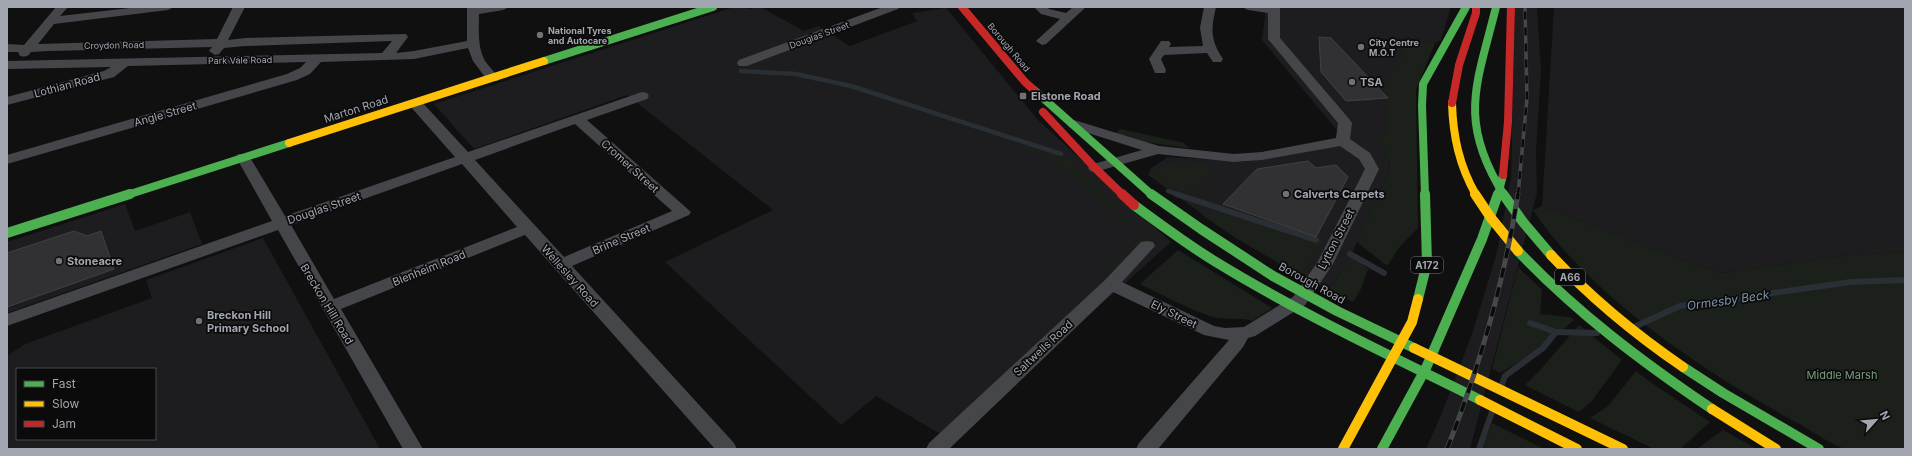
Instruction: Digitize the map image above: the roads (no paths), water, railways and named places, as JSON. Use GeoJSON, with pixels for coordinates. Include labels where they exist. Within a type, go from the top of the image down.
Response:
{"type":"FeatureCollection","features":[{"type":"Feature","properties":{"kind":"main road","name":"Marton Road"},"geometry":{"type":"LineString","coordinates":[[7,233],[713,7]]}},
{"type":"Feature","properties":{"kind":"main road","name":"A172"},"geometry":{"type":"LineString","coordinates":[[1343,449],[1412,322],[1427,263],[1422,106],[1423,84],[1458,24],[1466,7]]}},
{"type":"Feature","properties":{"kind":"main road","name":"A66"},"geometry":{"type":"LineString","coordinates":[[1476,7],[1476,13],[1460,58],[1453,90],[1452,120],[1457,154],[1474,195],[1506,238],[1549,284],[1596,326],[1659,375],[1776,449]]}},
{"type":"Feature","properties":{"kind":"main road","name":"A66"},"geometry":{"type":"LineString","coordinates":[[1496,7],[1492,30],[1480,66],[1474,101],[1476,131],[1486,166],[1508,204],[1532,236],[1571,278],[1641,337],[1719,390],[1819,449]]}},
{"type":"Feature","properties":{"kind":"main road"},"geometry":{"type":"LineString","coordinates":[[1382,449],[1426,368],[1482,239],[1502,183],[1510,71],[1511,7]]}},
{"type":"Feature","properties":{"kind":"main road","name":"Borough Road"},"geometry":{"type":"LineString","coordinates":[[967,8],[1026,82],[1042,111],[1095,168],[1135,206],[1181,240],[1256,287],[1576,449]]}},
{"type":"Feature","properties":{"kind":"main road","name":"Borough Road"},"geometry":{"type":"LineString","coordinates":[[1026,82],[1155,197],[1273,276],[1337,311],[1623,449]]}},
{"type":"Feature","properties":{"kind":"street"},"geometry":{"type":"LineString","coordinates":[[11,65],[52,21],[62,7]]}},
{"type":"Feature","properties":{"kind":"street"},"geometry":{"type":"LineString","coordinates":[[52,21],[168,7]]}},
{"type":"Feature","properties":{"kind":"street"},"geometry":{"type":"LineString","coordinates":[[206,61],[221,44],[239,7]]}},
{"type":"Feature","properties":{"kind":"street"},"geometry":{"type":"LineString","coordinates":[[493,78],[482,67],[475,55],[472,44],[473,9],[503,7]]}},
{"type":"Feature","properties":{"kind":"street","name":"Douglas Street"},"geometry":{"type":"LineString","coordinates":[[743,63],[894,7]]}},
{"type":"Feature","properties":{"kind":"street"},"geometry":{"type":"LineString","coordinates":[[1040,7],[1045,12],[1067,17]]}},
{"type":"Feature","properties":{"kind":"street"},"geometry":{"type":"LineString","coordinates":[[1042,41],[1067,17],[1080,7]]}},
{"type":"Feature","properties":{"kind":"street"},"geometry":{"type":"LineString","coordinates":[[1210,7],[1205,33],[1210,49],[1217,60]]}},
{"type":"Feature","properties":{"kind":"street"},"geometry":{"type":"LineString","coordinates":[[1074,124],[1157,150],[1234,158],[1262,156],[1343,141],[1346,123],[1274,39],[1274,8],[1248,7]]}},
{"type":"Feature","properties":{"kind":"street","name":"Croydon Road"},"geometry":{"type":"LineString","coordinates":[[7,48],[27,49],[49,47],[221,44],[245,42],[402,38],[386,57]]}},
{"type":"Feature","properties":{"kind":"street"},"geometry":{"type":"LineString","coordinates":[[1160,70],[1155,59],[1159,51],[1169,40]]}},
{"type":"Feature","properties":{"kind":"street","name":"Park Vale Road"},"geometry":{"type":"LineString","coordinates":[[11,65],[386,57],[414,55],[472,44]]}},
{"type":"Feature","properties":{"kind":"street"},"geometry":{"type":"LineString","coordinates":[[1159,51],[1210,49]]}},
{"type":"Feature","properties":{"kind":"street","name":"Angle Street"},"geometry":{"type":"LineString","coordinates":[[7,160],[292,77],[305,71],[317,59]]}},
{"type":"Feature","properties":{"kind":"street","name":"Lothian Road"},"geometry":{"type":"LineString","coordinates":[[7,101],[109,74],[124,63]]}},
{"type":"Feature","properties":{"kind":"street","name":"Douglas Street"},"geometry":{"type":"LineString","coordinates":[[7,320],[642,96]]}},
{"type":"Feature","properties":{"kind":"street","name":"Wellesley Road"},"geometry":{"type":"LineString","coordinates":[[415,102],[464,159],[727,449]]}},
{"type":"Feature","properties":{"kind":"street","name":"Cromer Street"},"geometry":{"type":"LineString","coordinates":[[577,119],[683,212]]}},
{"type":"Feature","properties":{"kind":"street","name":"Lytton Street"},"geometry":{"type":"LineString","coordinates":[[1240,334],[1259,327],[1299,301],[1325,264],[1372,169],[1365,156],[1343,141]]}},
{"type":"Feature","properties":{"kind":"street"},"geometry":{"type":"LineString","coordinates":[[1095,168],[1157,150]]}},
{"type":"Feature","properties":{"kind":"street","name":"Breckon Hill Road"},"geometry":{"type":"LineString","coordinates":[[243,157],[280,224],[413,449]]}},
{"type":"Feature","properties":{"kind":"street","name":"Brine Street"},"geometry":{"type":"LineString","coordinates":[[560,265],[683,212]]}},
{"type":"Feature","properties":{"kind":"street","name":"Blenheim Road"},"geometry":{"type":"LineString","coordinates":[[330,307],[528,228]]}},
{"type":"Feature","properties":{"kind":"street","name":"Saltwells Road"},"geometry":{"type":"LineString","coordinates":[[936,449],[1111,284],[1147,246]]}},
{"type":"Feature","properties":{"kind":"street","name":"Ely Street"},"geometry":{"type":"LineString","coordinates":[[1111,284],[1210,331],[1225,334],[1240,334]]}},
{"type":"Feature","properties":{"kind":"street"},"geometry":{"type":"LineString","coordinates":[[1146,449],[1237,343],[1240,334]]}},
{"type":"Feature","properties":{"kind":"waterway"},"geometry":{"type":"LineString","coordinates":[[741,71],[796,74],[851,86],[1061,154]]}},
{"type":"Feature","properties":{"kind":"waterway"},"geometry":{"type":"LineString","coordinates":[[1168,191],[1179,195]]}},
{"type":"Feature","properties":{"kind":"waterway"},"geometry":{"type":"LineString","coordinates":[[1179,195],[1316,240]]}},
{"type":"Feature","properties":{"kind":"waterway"},"geometry":{"type":"LineString","coordinates":[[1350,254],[1384,273]]}},
{"type":"Feature","properties":{"kind":"waterway","name":"Ormesby Beck"},"geometry":{"type":"LineString","coordinates":[[1634,327],[1680,306],[1851,282],[1905,280]]}},
{"type":"Feature","properties":{"kind":"waterway"},"geometry":{"type":"LineString","coordinates":[[1530,323],[1556,332]]}},
{"type":"Feature","properties":{"kind":"waterway","name":"Ormesby Beck"},"geometry":{"type":"LineString","coordinates":[[1501,387],[1505,376],[1543,348],[1556,332]]}},
{"type":"Feature","properties":{"kind":"waterway","name":"Ormesby Beck"},"geometry":{"type":"LineString","coordinates":[[1556,332],[1597,333]]}},
{"type":"Feature","properties":{"kind":"waterway","name":"Ormesby Beck"},"geometry":{"type":"LineString","coordinates":[[1479,449],[1492,412]]}},
{"type":"Feature","properties":{"kind":"railway"},"geometry":{"type":"LineString","coordinates":[[1518,195],[1527,98],[1525,7]]}},
{"type":"Feature","properties":{"kind":"railway"},"geometry":{"type":"LineString","coordinates":[[1447,449],[1470,387],[1490,323],[1506,259],[1518,194]]}},
{"type":"Feature","properties":{"kind":"place","name":"National Tyres and Autocare"},"geometry":{"type":"Point","coordinates":[540,35]}},
{"type":"Feature","properties":{"kind":"place","name":"City Centre M.O.T"},"geometry":{"type":"Point","coordinates":[1361,47]}},
{"type":"Feature","properties":{"kind":"place","name":"TSA"},"geometry":{"type":"Point","coordinates":[1352,82]}},
{"type":"Feature","properties":{"kind":"place","name":"Elstone Road"},"geometry":{"type":"Point","coordinates":[1023,96]}},
{"type":"Feature","properties":{"kind":"place","name":"Calverts Carpets"},"geometry":{"type":"Point","coordinates":[1286,194]}},
{"type":"Feature","properties":{"kind":"place","name":"Stoneacre"},"geometry":{"type":"Point","coordinates":[59,261]}},
{"type":"Feature","properties":{"kind":"place","name":"Breckon Hill Primary School"},"geometry":{"type":"Point","coordinates":[199,321]}},
{"type":"Feature","properties":{"kind":"park label","name":"Middle Marsh"},"geometry":{"type":"Point","coordinates":[1842,375]}}]}
